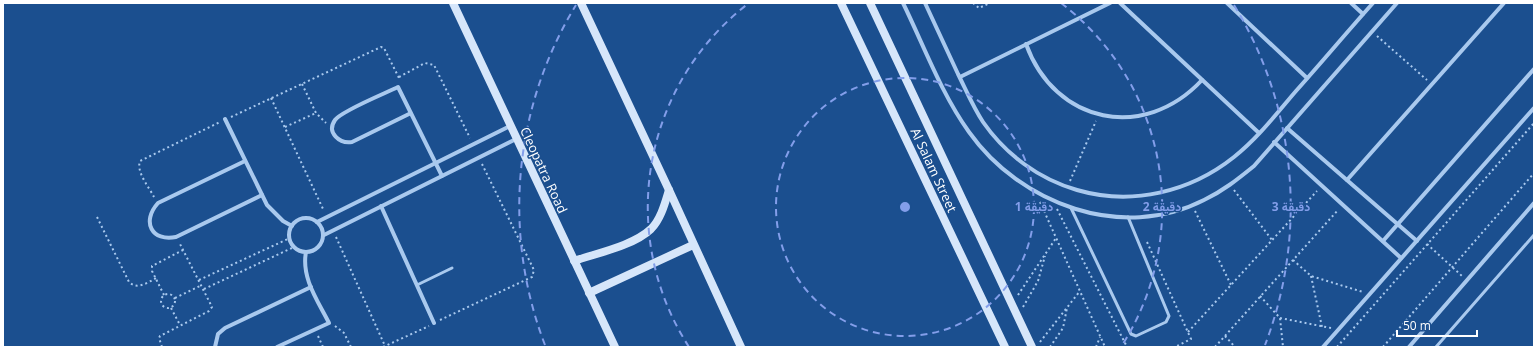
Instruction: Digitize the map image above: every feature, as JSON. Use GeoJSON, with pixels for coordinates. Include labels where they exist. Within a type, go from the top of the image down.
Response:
{"type":"FeatureCollection","features":[{"type":"Feature","properties":{"kind":"main road","name":"Cleopatra Road"},"geometry":{"type":"LineString","coordinates":[[452,3],[614,346]]}},
{"type":"Feature","properties":{"kind":"main road"},"geometry":{"type":"LineString","coordinates":[[581,3],[741,347]]}},
{"type":"Feature","properties":{"kind":"main road","name":"Al Salam Street"},"geometry":{"type":"LineString","coordinates":[[841,3],[1005,347]]}},
{"type":"Feature","properties":{"kind":"main road","name":"Al Salam Street"},"geometry":{"type":"LineString","coordinates":[[870,3],[1032,347]]}},
{"type":"Feature","properties":{"kind":"main road"},"geometry":{"type":"LineString","coordinates":[[574,260],[632,241],[643,235],[657,221],[669,190]]}},
{"type":"Feature","properties":{"kind":"main road"},"geometry":{"type":"LineString","coordinates":[[589,293],[693,245]]}},
{"type":"Feature","properties":{"kind":"street"},"geometry":{"type":"LineString","coordinates":[[903,3],[953,108],[969,133],[987,155],[1008,174],[1053,201],[1084,212],[1113,217],[1144,217],[1174,211],[1203,201],[1230,185],[1254,166],[1397,3]]}},
{"type":"Feature","properties":{"kind":"street"},"geometry":{"type":"LineString","coordinates":[[925,3],[982,121],[998,142],[1018,160],[1039,174],[1068,187],[1088,193],[1114,197],[1140,196],[1166,192],[1191,184],[1214,172],[1235,156],[1259,133],[1373,3]]}},
{"type":"Feature","properties":{"kind":"street"},"geometry":{"type":"LineString","coordinates":[[960,77],[1110,3]]}},
{"type":"Feature","properties":{"kind":"street"},"geometry":{"type":"LineString","coordinates":[[1120,3],[1259,133]]}},
{"type":"Feature","properties":{"kind":"street"},"geometry":{"type":"LineString","coordinates":[[1227,3],[1307,78]]}},
{"type":"Feature","properties":{"kind":"street"},"geometry":{"type":"LineString","coordinates":[[1351,3],[1363,14]]}},
{"type":"Feature","properties":{"kind":"street"},"geometry":{"type":"LineString","coordinates":[[1347,180],[1504,3]]}},
{"type":"Feature","properties":{"kind":"street"},"geometry":{"type":"LineString","coordinates":[[1026,44],[1031,59],[1049,85],[1074,104],[1098,114],[1119,118],[1150,114],[1179,101],[1202,80]]}},
{"type":"Feature","properties":{"kind":"street"},"geometry":{"type":"LineString","coordinates":[[1383,241],[1534,69]]}},
{"type":"Feature","properties":{"kind":"street"},"geometry":{"type":"LineString","coordinates":[[411,113],[352,142],[346,143],[335,137],[333,125],[340,116],[398,87],[411,113],[436,163],[442,176]]}},
{"type":"Feature","properties":{"kind":"street"},"geometry":{"type":"LineString","coordinates":[[1323,347],[1534,108]]}},
{"type":"Feature","properties":{"kind":"street"},"geometry":{"type":"LineString","coordinates":[[225,119],[262,195],[274,214],[292,226]]}},
{"type":"Feature","properties":{"kind":"street"},"geometry":{"type":"LineString","coordinates":[[318,222],[510,126]]}},
{"type":"Feature","properties":{"kind":"street"},"geometry":{"type":"LineString","coordinates":[[1287,128],[1398,224],[1418,239]]}},
{"type":"Feature","properties":{"kind":"street"},"geometry":{"type":"LineString","coordinates":[[324,235],[516,139]]}},
{"type":"Feature","properties":{"kind":"street"},"geometry":{"type":"LineString","coordinates":[[1274,142],[1402,258]]}},
{"type":"Feature","properties":{"kind":"street"},"geometry":{"type":"LineString","coordinates":[[245,161],[158,203],[151,210],[149,220],[151,229],[158,236],[167,239],[176,237],[262,195]]}},
{"type":"Feature","properties":{"kind":"street"},"geometry":{"type":"LineString","coordinates":[[1409,347],[1534,203]]}},
{"type":"Feature","properties":{"kind":"street"},"geometry":{"type":"LineString","coordinates":[[381,206],[434,323]]}},
{"type":"Feature","properties":{"kind":"street"},"geometry":{"type":"LineString","coordinates":[[304,218],[318,222],[324,235],[322,242],[318,247],[306,252],[294,247],[290,238],[292,226],[297,221],[304,218]]}},
{"type":"Feature","properties":{"kind":"street"},"geometry":{"type":"LineString","coordinates":[[277,347],[329,323],[311,287],[305,270],[306,252]]}},
{"type":"Feature","properties":{"kind":"street"},"geometry":{"type":"LineString","coordinates":[[215,347],[218,334],[226,328],[311,287]]}},
{"type":"Feature","properties":{"kind":"lane"},"geometry":{"type":"LineString","coordinates":[[1071,208],[1131,334],[1136,336],[1166,322],[1169,316],[1128,217]]}},
{"type":"Feature","properties":{"kind":"lane"},"geometry":{"type":"LineString","coordinates":[[1436,347],[1534,235]]}},
{"type":"Feature","properties":{"kind":"lane"},"geometry":{"type":"LineString","coordinates":[[417,285],[452,268]]}},
{"type":"Feature","properties":{"kind":"path"},"geometry":{"type":"LineString","coordinates":[[973,3],[979,8],[990,3]]}},
{"type":"Feature","properties":{"kind":"path"},"geometry":{"type":"LineString","coordinates":[[1372,32],[1432,84]]}},
{"type":"Feature","properties":{"kind":"path"},"geometry":{"type":"LineString","coordinates":[[158,203],[138,166],[140,161],[225,119],[381,47],[384,48],[399,77],[400,80],[398,87]]}},
{"type":"Feature","properties":{"kind":"path"},"geometry":{"type":"LineString","coordinates":[[399,77],[426,62],[434,65],[473,144]]}},
{"type":"Feature","properties":{"kind":"path"},"geometry":{"type":"LineString","coordinates":[[302,84],[320,119],[333,125]]}},
{"type":"Feature","properties":{"kind":"path"},"geometry":{"type":"LineString","coordinates":[[271,98],[327,217]]}},
{"type":"Feature","properties":{"kind":"path"},"geometry":{"type":"LineString","coordinates":[[285,128],[316,113]]}},
{"type":"Feature","properties":{"kind":"path"},"geometry":{"type":"LineString","coordinates":[[1068,187],[1098,114]]}},
{"type":"Feature","properties":{"kind":"path"},"geometry":{"type":"LineString","coordinates":[[1337,347],[1534,123]]}},
{"type":"Feature","properties":{"kind":"path"},"geometry":{"type":"LineString","coordinates":[[333,230],[384,346],[532,277],[534,270],[479,157]]}},
{"type":"Feature","properties":{"kind":"path"},"geometry":{"type":"LineString","coordinates":[[1383,347],[1534,173]]}},
{"type":"Feature","properties":{"kind":"path"},"geometry":{"type":"LineString","coordinates":[[1230,185],[1272,240]]}},
{"type":"Feature","properties":{"kind":"path"},"geometry":{"type":"LineString","coordinates":[[1188,332],[1322,186]]}},
{"type":"Feature","properties":{"kind":"path"},"geometry":{"type":"LineString","coordinates":[[1036,192],[1105,347]]}},
{"type":"Feature","properties":{"kind":"path"},"geometry":{"type":"LineString","coordinates":[[1053,201],[1127,347]]}},
{"type":"Feature","properties":{"kind":"path"},"geometry":{"type":"LineString","coordinates":[[1214,347],[1343,205]]}},
{"type":"Feature","properties":{"kind":"path"},"geometry":{"type":"LineString","coordinates":[[1195,211],[1231,285]]}},
{"type":"Feature","properties":{"kind":"path"},"geometry":{"type":"LineString","coordinates":[[97,217],[129,282],[135,286],[140,286],[156,278]]}},
{"type":"Feature","properties":{"kind":"path"},"geometry":{"type":"LineString","coordinates":[[162,347],[159,338],[160,336],[211,310],[212,304],[176,237]]}},
{"type":"Feature","properties":{"kind":"path"},"geometry":{"type":"LineString","coordinates":[[199,280],[290,238]]}},
{"type":"Feature","properties":{"kind":"path"},"geometry":{"type":"LineString","coordinates":[[1012,305],[1056,238]]}},
{"type":"Feature","properties":{"kind":"path"},"geometry":{"type":"LineString","coordinates":[[1145,239],[1191,339],[1176,347]]}},
{"type":"Feature","properties":{"kind":"path"},"geometry":{"type":"LineString","coordinates":[[1418,239],[1427,244],[1467,280]]}},
{"type":"Feature","properties":{"kind":"path"},"geometry":{"type":"LineString","coordinates":[[204,288],[294,247]]}},
{"type":"Feature","properties":{"kind":"path"},"geometry":{"type":"LineString","coordinates":[[164,295],[152,268],[154,265],[183,250]]}},
{"type":"Feature","properties":{"kind":"path"},"geometry":{"type":"LineString","coordinates":[[1017,315],[1038,281],[1045,255]]}},
{"type":"Feature","properties":{"kind":"path"},"geometry":{"type":"LineString","coordinates":[[1293,260],[1311,276],[1370,294]]}},
{"type":"Feature","properties":{"kind":"path"},"geometry":{"type":"LineString","coordinates":[[1311,276],[1322,327]]}},
{"type":"Feature","properties":{"kind":"path"},"geometry":{"type":"LineString","coordinates":[[174,298],[202,285]]}},
{"type":"Feature","properties":{"kind":"path"},"geometry":{"type":"LineString","coordinates":[[1036,347],[1080,291]]}},
{"type":"Feature","properties":{"kind":"path"},"geometry":{"type":"LineString","coordinates":[[170,294],[174,298],[175,303],[171,308],[167,308],[161,304],[161,299],[164,295],[170,294]]}},
{"type":"Feature","properties":{"kind":"path"},"geometry":{"type":"LineString","coordinates":[[1260,296],[1280,318],[1338,330]]}},
{"type":"Feature","properties":{"kind":"path"},"geometry":{"type":"LineString","coordinates":[[1050,347],[1063,328],[1068,307]]}},
{"type":"Feature","properties":{"kind":"path"},"geometry":{"type":"LineString","coordinates":[[171,308],[180,325]]}},
{"type":"Feature","properties":{"kind":"path"},"geometry":{"type":"LineString","coordinates":[[1280,318],[1283,347]]}},
{"type":"Feature","properties":{"kind":"path"},"geometry":{"type":"LineString","coordinates":[[329,323],[344,333],[351,347]]}},
{"type":"Feature","properties":{"kind":"path"},"geometry":{"type":"LineString","coordinates":[[315,330],[323,347]]}},
{"type":"Feature","properties":{"kind":"path"},"geometry":{"type":"LineString","coordinates":[[1096,347],[1100,336]]}},
{"type":"Feature","properties":{"kind":"path"},"geometry":{"type":"LineString","coordinates":[[1224,336],[1235,347]]}}]}
